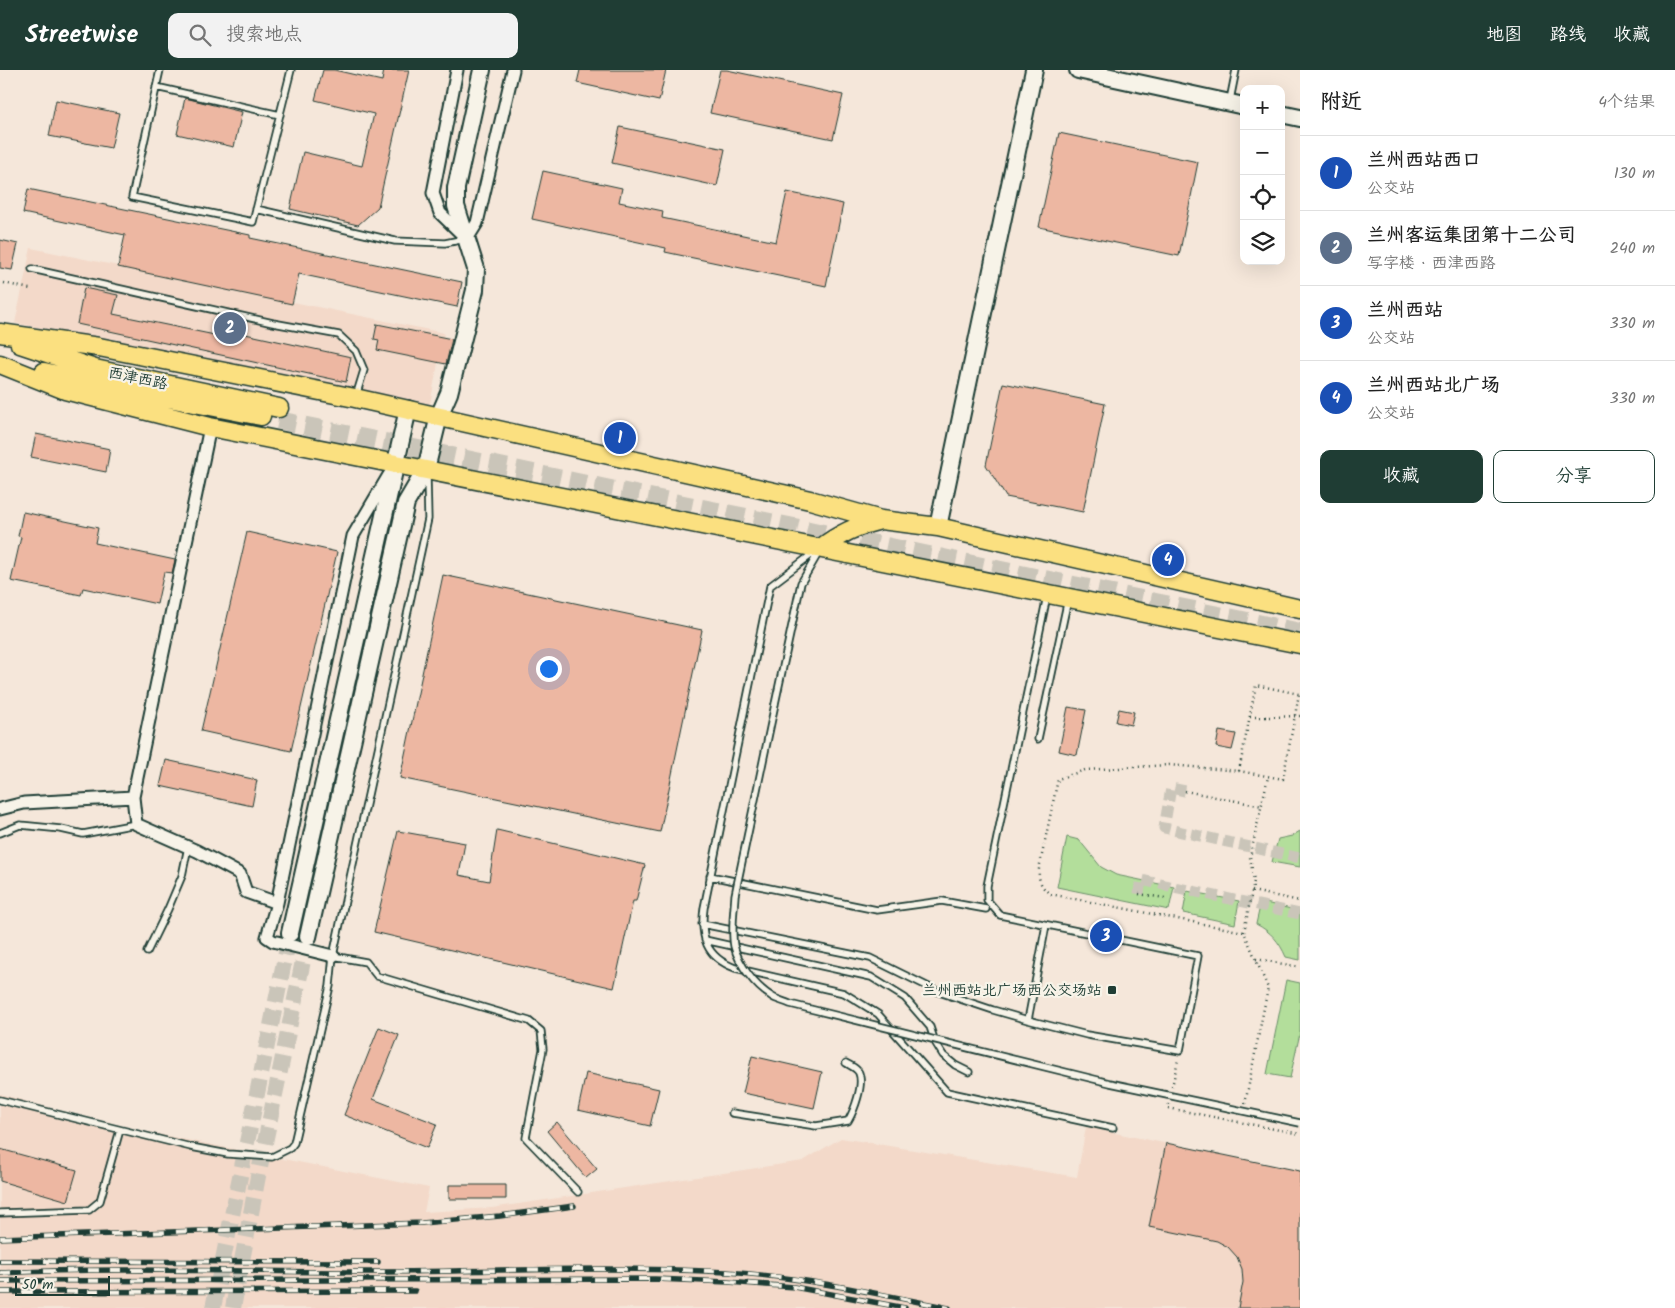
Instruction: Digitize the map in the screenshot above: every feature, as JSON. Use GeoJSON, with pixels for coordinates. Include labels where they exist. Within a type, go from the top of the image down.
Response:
{"type":"FeatureCollection","features":[{"type":"Feature","properties":{"kind":"main road"},"geometry":{"type":"LineString","coordinates":[[308,937],[406,504],[426,469],[439,416],[449,393],[475,290],[476,269],[456,206],[456,188],[482,70]]}},
{"type":"Feature","properties":{"kind":"main road"},"geometry":{"type":"LineString","coordinates":[[938,527],[1034,70]]}},
{"type":"Feature","properties":{"kind":"main road"},"geometry":{"type":"LineString","coordinates":[[1078,70],[1236,104]]}},
{"type":"Feature","properties":{"kind":"main road"},"geometry":{"type":"LineString","coordinates":[[1285,115],[1300,118]]}},
{"type":"Feature","properties":{"kind":"main road"},"geometry":{"type":"LineString","coordinates":[[0,334],[99,347],[408,409],[810,500],[881,520],[938,527],[1300,609]]}},
{"type":"Feature","properties":{"kind":"main road","name":"西津西路"},"geometry":{"type":"LineString","coordinates":[[0,338],[95,369],[278,414],[92,383],[0,363]]}},
{"type":"Feature","properties":{"kind":"main road","name":"西津西路"},"geometry":{"type":"LineString","coordinates":[[0,363],[66,390],[210,426],[1300,644]]}},
{"type":"Feature","properties":{"kind":"main road"},"geometry":{"type":"LineString","coordinates":[[290,933],[408,409]]}},
{"type":"Feature","properties":{"kind":"main road"},"geometry":{"type":"LineString","coordinates":[[821,548],[843,533],[881,520]]}},
{"type":"Feature","properties":{"kind":"street"},"geometry":{"type":"LineString","coordinates":[[457,70],[433,193],[440,213],[467,239],[477,223],[513,70]]}},
{"type":"Feature","properties":{"kind":"street"},"geometry":{"type":"LineString","coordinates":[[210,426],[133,797],[136,824],[188,847],[240,874],[246,892],[277,903]]}},
{"type":"Feature","properties":{"kind":"street"},"geometry":{"type":"LineString","coordinates":[[333,956],[273,941],[267,937],[277,903],[352,536],[397,463]]}},
{"type":"Feature","properties":{"kind":"street"},"geometry":{"type":"LineString","coordinates":[[0,809],[24,803],[133,797]]}},
{"type":"Feature","properties":{"kind":"lane"},"geometry":{"type":"LineString","coordinates":[[160,70],[132,197],[253,222],[291,70]]}},
{"type":"Feature","properties":{"kind":"lane"},"geometry":{"type":"LineString","coordinates":[[1236,70],[1236,104]]}},
{"type":"Feature","properties":{"kind":"lane"},"geometry":{"type":"LineString","coordinates":[[156,87],[280,115]]}},
{"type":"Feature","properties":{"kind":"lane"},"geometry":{"type":"LineString","coordinates":[[256,209],[395,241],[445,243],[467,239]]}},
{"type":"Feature","properties":{"kind":"lane"},"geometry":{"type":"LineString","coordinates":[[32,269],[339,335],[356,351],[364,370],[355,398]]}},
{"type":"Feature","properties":{"kind":"lane"},"geometry":{"type":"LineString","coordinates":[[0,1100],[191,1147],[228,1154],[272,1157],[294,1144],[330,986],[333,956],[428,519],[426,469]]}},
{"type":"Feature","properties":{"kind":"lane"},"geometry":{"type":"LineString","coordinates":[[821,548],[801,583],[735,895],[734,947],[742,964],[755,983],[772,997],[790,1004],[1110,1083],[1300,1123]]}},
{"type":"Feature","properties":{"kind":"lane"},"geometry":{"type":"LineString","coordinates":[[821,548],[770,586],[710,876],[702,924],[709,950],[716,958],[735,968],[844,993],[878,1014],[947,1092],[1113,1128]]}},
{"type":"Feature","properties":{"kind":"lane"},"geometry":{"type":"LineString","coordinates":[[702,924],[870,958],[939,992],[1028,1020],[1088,1035],[1180,1051],[1198,956],[1000,916],[988,900],[987,886],[1047,594]]}},
{"type":"Feature","properties":{"kind":"lane"},"geometry":{"type":"LineString","coordinates":[[1038,739],[1068,598]]}},
{"type":"Feature","properties":{"kind":"lane"},"geometry":{"type":"LineString","coordinates":[[0,833],[20,825],[61,829],[83,834],[136,824]]}},
{"type":"Feature","properties":{"kind":"lane"},"geometry":{"type":"LineString","coordinates":[[147,952],[182,876],[188,847]]}},
{"type":"Feature","properties":{"kind":"lane"},"geometry":{"type":"LineString","coordinates":[[710,876],[877,910],[942,900],[986,909]]}},
{"type":"Feature","properties":{"kind":"lane"},"geometry":{"type":"LineString","coordinates":[[1028,1020],[1046,925]]}},
{"type":"Feature","properties":{"kind":"lane"},"geometry":{"type":"LineString","coordinates":[[705,940],[871,977],[905,998],[930,1028],[935,1042],[943,1055],[955,1065],[969,1072]]}},
{"type":"Feature","properties":{"kind":"lane"},"geometry":{"type":"LineString","coordinates":[[333,956],[366,962],[377,976],[529,1021],[540,1032],[543,1049],[526,1138],[578,1192]]}},
{"type":"Feature","properties":{"kind":"lane"},"geometry":{"type":"LineString","coordinates":[[732,1113],[816,1126],[848,1121],[854,1111],[860,1084],[860,1074],[846,1063]]}},
{"type":"Feature","properties":{"kind":"lane"},"geometry":{"type":"LineString","coordinates":[[0,1213],[90,1210],[100,1201],[120,1130]]}},
{"type":"Feature","properties":{"kind":"path"},"geometry":{"type":"LineString","coordinates":[[4,283],[30,289]]}},
{"type":"Feature","properties":{"kind":"path"},"geometry":{"type":"LineString","coordinates":[[1050,814],[1058,779],[1085,770],[1169,765],[1239,771],[1283,780],[1300,694],[1256,686],[1239,771]]}},
{"type":"Feature","properties":{"kind":"path"},"geometry":{"type":"LineString","coordinates":[[1250,717],[1300,716]]}},
{"type":"Feature","properties":{"kind":"path"},"geometry":{"type":"LineString","coordinates":[[1244,932],[1254,881],[1250,857],[1268,776]]}},
{"type":"Feature","properties":{"kind":"path"},"geometry":{"type":"LineString","coordinates":[[1185,791],[1262,806]]}},
{"type":"Feature","properties":{"kind":"path"},"geometry":{"type":"LineString","coordinates":[[1252,891],[1300,900]]}},
{"type":"Feature","properties":{"kind":"path"},"geometry":{"type":"LineString","coordinates":[[1139,894],[1165,898]]}},
{"type":"Feature","properties":{"kind":"path"},"geometry":{"type":"LineString","coordinates":[[1256,959],[1300,967]]}},
{"type":"Feature","properties":{"kind":"shaded area"},"geometry":{"type":"Polygon","coordinates":[[[31,248],[444,333],[429,409],[15,323],[31,248]]]}},
{"type":"Feature","properties":{"kind":"shaded area"},"geometry":{"type":"Polygon","coordinates":[[[0,1094],[107,1124],[429,1188],[424,1212],[492,1208],[803,1161],[841,1138],[1077,1177],[1086,1127],[1300,1171],[1300,1308],[0,1308],[0,1094]]]}},
{"type":"Feature","properties":{"kind":"green space"},"geometry":{"type":"Polygon","coordinates":[[[1300,831],[1300,867],[1272,862],[1278,839],[1292,836],[1300,831]]]}},
{"type":"Feature","properties":{"kind":"green space"},"geometry":{"type":"Polygon","coordinates":[[[1067,837],[1079,840],[1101,867],[1116,875],[1174,887],[1169,910],[1057,887],[1067,837]]]}},
{"type":"Feature","properties":{"kind":"green space"},"geometry":{"type":"Polygon","coordinates":[[[1187,891],[1239,901],[1235,924],[1183,913],[1187,891]]]}},
{"type":"Feature","properties":{"kind":"green space"},"geometry":{"type":"Polygon","coordinates":[[[1261,902],[1300,911],[1300,960],[1286,957],[1274,937],[1256,924],[1261,902]]]}},
{"type":"Feature","properties":{"kind":"green space"},"geometry":{"type":"Polygon","coordinates":[[[1286,980],[1300,983],[1300,1033],[1290,1078],[1267,1074],[1286,980]]]}},
{"type":"Feature","properties":{"kind":"building"},"geometry":{"type":"Polygon","coordinates":[[[323,70],[334,70],[382,81],[384,70],[409,70],[378,207],[358,225],[290,209],[303,152],[362,166],[374,114],[315,100],[323,70]]]}},
{"type":"Feature","properties":{"kind":"building"},"geometry":{"type":"Polygon","coordinates":[[[580,70],[666,70],[659,101],[577,83],[580,70]]]}},
{"type":"Feature","properties":{"kind":"building"},"geometry":{"type":"Polygon","coordinates":[[[720,70],[843,95],[833,139],[710,113],[720,70]]]}},
{"type":"Feature","properties":{"kind":"building"},"geometry":{"type":"Polygon","coordinates":[[[185,98],[242,112],[234,147],[177,134],[185,98]]]}},
{"type":"Feature","properties":{"kind":"building"},"geometry":{"type":"Polygon","coordinates":[[[56,100],[119,113],[111,148],[49,136],[56,100]]]}},
{"type":"Feature","properties":{"kind":"building"},"geometry":{"type":"Polygon","coordinates":[[[620,127],[725,149],[717,186],[612,163],[620,127]]]}},
{"type":"Feature","properties":{"kind":"building"},"geometry":{"type":"Polygon","coordinates":[[[1059,133],[1198,162],[1179,256],[1039,227],[1059,133]]]}},
{"type":"Feature","properties":{"kind":"building"},"geometry":{"type":"Polygon","coordinates":[[[543,171],[622,188],[619,202],[663,211],[662,218],[776,242],[787,192],[843,204],[826,286],[665,252],[666,248],[532,219],[543,171]]]}},
{"type":"Feature","properties":{"kind":"building"},"geometry":{"type":"Polygon","coordinates":[[[28,189],[250,235],[250,238],[462,282],[457,307],[299,274],[292,304],[118,267],[125,235],[23,213],[28,189]]]}},
{"type":"Feature","properties":{"kind":"building"},"geometry":{"type":"Polygon","coordinates":[[[0,240],[18,244],[12,270],[0,268],[0,240]]]}},
{"type":"Feature","properties":{"kind":"building"},"geometry":{"type":"Polygon","coordinates":[[[84,288],[118,295],[113,314],[234,339],[236,332],[351,357],[346,382],[77,324],[84,288]]]}},
{"type":"Feature","properties":{"kind":"building"},"geometry":{"type":"Polygon","coordinates":[[[377,324],[452,339],[446,364],[377,350],[379,340],[374,339],[377,324]]]}},
{"type":"Feature","properties":{"kind":"building"},"geometry":{"type":"Polygon","coordinates":[[[1003,383],[1105,404],[1083,512],[1006,497],[986,465],[1003,383]]]}},
{"type":"Feature","properties":{"kind":"building"},"geometry":{"type":"Polygon","coordinates":[[[36,434],[110,449],[106,472],[31,457],[36,434]]]}},
{"type":"Feature","properties":{"kind":"building"},"geometry":{"type":"Polygon","coordinates":[[[23,512],[98,528],[95,543],[175,560],[172,573],[164,572],[157,604],[83,588],[81,595],[11,581],[21,537],[18,536],[23,512]]]}},
{"type":"Feature","properties":{"kind":"building"},"geometry":{"type":"Polygon","coordinates":[[[247,532],[337,552],[291,751],[201,731],[247,532]]]}},
{"type":"Feature","properties":{"kind":"building"},"geometry":{"type":"Polygon","coordinates":[[[443,575],[702,630],[660,832],[400,778],[443,575]]]}},
{"type":"Feature","properties":{"kind":"building"},"geometry":{"type":"Polygon","coordinates":[[[1068,707],[1086,710],[1077,755],[1059,751],[1068,707]]]}},
{"type":"Feature","properties":{"kind":"building"},"geometry":{"type":"Polygon","coordinates":[[[1119,709],[1134,712],[1131,725],[1116,722],[1119,709]]]}},
{"type":"Feature","properties":{"kind":"building"},"geometry":{"type":"Polygon","coordinates":[[[1219,731],[1236,734],[1232,750],[1216,747],[1219,731]]]}},
{"type":"Feature","properties":{"kind":"building"},"geometry":{"type":"Polygon","coordinates":[[[166,760],[257,780],[252,806],[160,786],[166,760]]]}},
{"type":"Feature","properties":{"kind":"building"},"geometry":{"type":"Polygon","coordinates":[[[497,830],[645,865],[636,901],[633,901],[614,988],[374,932],[398,831],[465,843],[459,875],[489,881],[497,830]]]}},
{"type":"Feature","properties":{"kind":"building"},"geometry":{"type":"Polygon","coordinates":[[[379,1027],[399,1035],[373,1099],[437,1124],[427,1148],[344,1115],[379,1027]]]}},
{"type":"Feature","properties":{"kind":"building"},"geometry":{"type":"Polygon","coordinates":[[[752,1056],[822,1072],[814,1108],[743,1093],[752,1056]]]}},
{"type":"Feature","properties":{"kind":"building"},"geometry":{"type":"Polygon","coordinates":[[[586,1073],[659,1089],[650,1126],[578,1110],[586,1073]]]}},
{"type":"Feature","properties":{"kind":"building"},"geometry":{"type":"Polygon","coordinates":[[[557,1122],[597,1169],[586,1178],[547,1131],[557,1122]]]}},
{"type":"Feature","properties":{"kind":"building"},"geometry":{"type":"Polygon","coordinates":[[[1166,1143],[1300,1171],[1300,1308],[1238,1308],[1243,1282],[1242,1269],[1237,1257],[1228,1247],[1217,1241],[1149,1227],[1166,1143]]]}},
{"type":"Feature","properties":{"kind":"building"},"geometry":{"type":"Polygon","coordinates":[[[0,1149],[77,1170],[68,1201],[0,1181],[0,1149]]]}},
{"type":"Feature","properties":{"kind":"building"},"geometry":{"type":"Polygon","coordinates":[[[449,1185],[506,1185],[506,1199],[449,1199],[449,1185]]]}},
{"type":"Feature","properties":{"kind":"tunnel"},"geometry":{"type":"LineString","coordinates":[[278,420],[1300,632]]}},
{"type":"Feature","properties":{"kind":"tunnel"},"geometry":{"type":"LineString","coordinates":[[1185,791],[1171,788],[1164,828],[1300,858]]}},
{"type":"Feature","properties":{"kind":"tunnel"},"geometry":{"type":"LineString","coordinates":[[1139,894],[1141,880],[1300,914]]}},
{"type":"Feature","properties":{"kind":"tunnel"},"geometry":{"type":"LineString","coordinates":[[213,1308],[290,933]]}},
{"type":"Feature","properties":{"kind":"tunnel"},"geometry":{"type":"LineString","coordinates":[[233,1308],[259,1171],[308,937]]}},
{"type":"Feature","properties":{"kind":"railway"},"geometry":{"type":"LineString","coordinates":[[0,1238],[422,1223],[500,1216],[574,1206]]}},
{"type":"Feature","properties":{"kind":"railway"},"geometry":{"type":"LineString","coordinates":[[0,1261],[378,1262]]}},
{"type":"Feature","properties":{"kind":"railway"},"geometry":{"type":"LineString","coordinates":[[0,1273],[134,1270],[359,1272],[589,1269],[681,1270],[755,1274],[838,1286],[949,1308]]}},
{"type":"Feature","properties":{"kind":"railway"},"geometry":{"type":"LineString","coordinates":[[0,1281],[655,1279],[794,1287],[905,1308]]}},
{"type":"Feature","properties":{"kind":"railway"},"geometry":{"type":"LineString","coordinates":[[0,1292],[415,1291]]}},
{"type":"Feature","properties":{"kind":"place","name":"兰州客运集团第十二公司"},"geometry":{"type":"Point","coordinates":[230,328]}},
{"type":"Feature","properties":{"kind":"place","name":"兰州西站西口"},"geometry":{"type":"Point","coordinates":[620,438]}},
{"type":"Feature","properties":{"kind":"place","name":"兰州西站北广场"},"geometry":{"type":"Point","coordinates":[1168,560]}},
{"type":"Feature","properties":{"kind":"place","name":"兰州西站"},"geometry":{"type":"Point","coordinates":[1106,936]}},
{"type":"Feature","properties":{"kind":"place","name":"兰州西站北广场西公交场站"},"geometry":{"type":"Point","coordinates":[1112,990]}}]}
